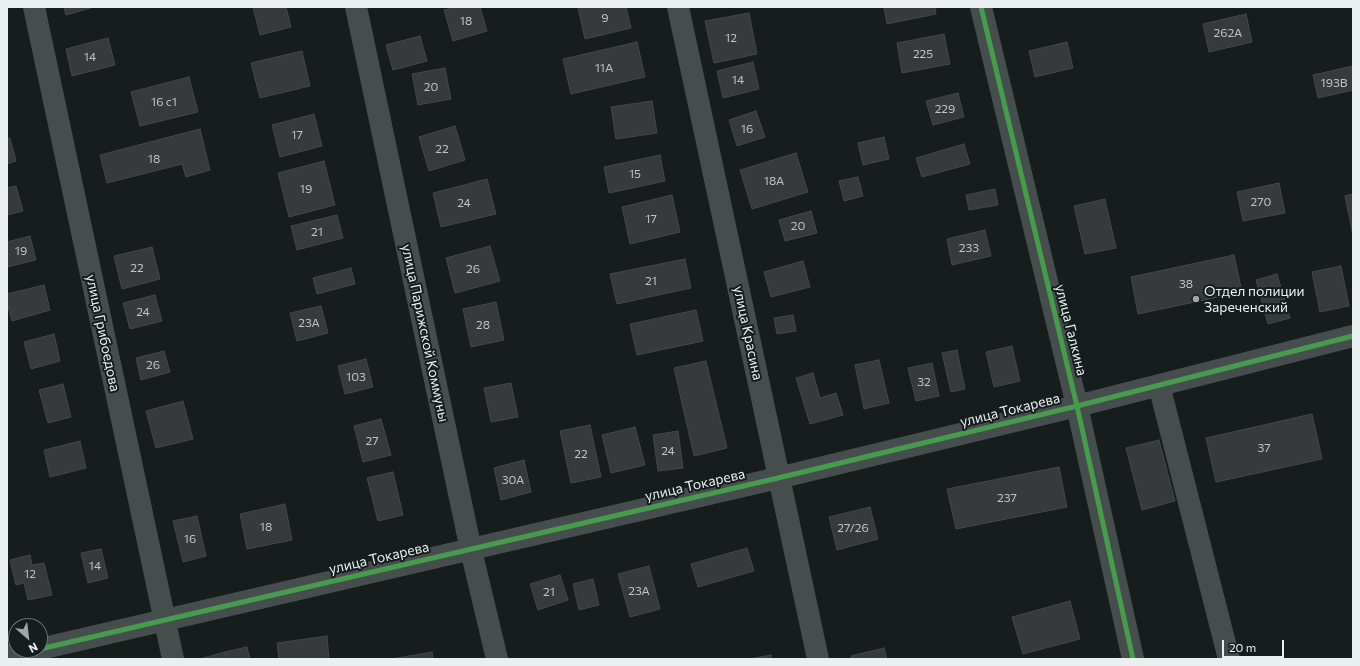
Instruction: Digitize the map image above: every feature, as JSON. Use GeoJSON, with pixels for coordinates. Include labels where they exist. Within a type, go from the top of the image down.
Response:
{"type":"FeatureCollection","features":[{"type":"Feature","properties":{"kind":"street","name":"улица Грибоедова"},"geometry":{"type":"LineString","coordinates":[[34,7],[173,659]]}},
{"type":"Feature","properties":{"kind":"street","name":"улица Парижской Коммуны"},"geometry":{"type":"LineString","coordinates":[[356,7],[471,550],[497,659]]}},
{"type":"Feature","properties":{"kind":"street","name":"улица Красина"},"geometry":{"type":"LineString","coordinates":[[678,7],[818,659]]}},
{"type":"Feature","properties":{"kind":"street","name":"улица Галкина"},"geometry":{"type":"LineString","coordinates":[[981,7],[1077,406],[1132,659]]}},
{"type":"Feature","properties":{"kind":"street","name":"улица Токарева"},"geometry":{"type":"LineString","coordinates":[[48,646],[471,550],[778,478],[1077,406],[1353,336]]}},
{"type":"Feature","properties":{"kind":"street"},"geometry":{"type":"LineString","coordinates":[[1159,385],[1229,659]]}},
{"type":"Feature","properties":{"kind":"building"},"geometry":{"type":"Polygon","coordinates":[[[64,7],[90,7],[91,8],[66,15],[64,7]]]}},
{"type":"Feature","properties":{"kind":"building"},"geometry":{"type":"Polygon","coordinates":[[[253,7],[286,7],[291,27],[260,35],[253,7]]]}},
{"type":"Feature","properties":{"kind":"building"},"geometry":{"type":"Polygon","coordinates":[[[456,7],[480,7],[487,31],[453,41],[444,10],[456,7]]]}},
{"type":"Feature","properties":{"kind":"building"},"geometry":{"type":"Polygon","coordinates":[[[626,7],[631,28],[585,39],[578,8],[626,7]]]}},
{"type":"Feature","properties":{"kind":"building"},"geometry":{"type":"Polygon","coordinates":[[[884,7],[935,7],[936,14],[887,24],[884,7]]]}},
{"type":"Feature","properties":{"kind":"building"},"geometry":{"type":"Polygon","coordinates":[[[749,13],[757,54],[714,63],[705,21],[749,13]]]}},
{"type":"Feature","properties":{"kind":"building"},"geometry":{"type":"Polygon","coordinates":[[[1246,14],[1252,42],[1209,52],[1203,24],[1246,14]]]}},
{"type":"Feature","properties":{"kind":"building"},"geometry":{"type":"Polygon","coordinates":[[[944,34],[950,64],[902,73],[897,43],[944,34]]]}},
{"type":"Feature","properties":{"kind":"building"},"geometry":{"type":"Polygon","coordinates":[[[420,36],[427,61],[393,70],[386,45],[420,36]]]}},
{"type":"Feature","properties":{"kind":"building"},"geometry":{"type":"Polygon","coordinates":[[[108,38],[115,65],[72,76],[66,49],[108,38]]]}},
{"type":"Feature","properties":{"kind":"building"},"geometry":{"type":"Polygon","coordinates":[[[637,42],[645,77],[571,94],[563,59],[637,42]]]}},
{"type":"Feature","properties":{"kind":"building"},"geometry":{"type":"Polygon","coordinates":[[[1067,42],[1073,68],[1035,77],[1029,51],[1067,42]]]}},
{"type":"Feature","properties":{"kind":"building"},"geometry":{"type":"Polygon","coordinates":[[[302,51],[310,86],[260,98],[251,63],[302,51]]]}},
{"type":"Feature","properties":{"kind":"building"},"geometry":{"type":"Polygon","coordinates":[[[753,62],[759,89],[723,98],[717,71],[753,62]]]}},
{"type":"Feature","properties":{"kind":"building"},"geometry":{"type":"Polygon","coordinates":[[[1353,66],[1353,90],[1318,98],[1313,75],[1353,66]]]}},
{"type":"Feature","properties":{"kind":"building"},"geometry":{"type":"Polygon","coordinates":[[[445,68],[451,99],[418,105],[412,74],[445,68]]]}},
{"type":"Feature","properties":{"kind":"building"},"geometry":{"type":"Polygon","coordinates":[[[189,77],[198,112],[140,126],[131,92],[189,77]]]}},
{"type":"Feature","properties":{"kind":"building"},"geometry":{"type":"Polygon","coordinates":[[[958,93],[964,117],[933,125],[926,101],[958,93]]]}},
{"type":"Feature","properties":{"kind":"building"},"geometry":{"type":"Polygon","coordinates":[[[652,101],[657,133],[616,139],[611,107],[652,101]]]}},
{"type":"Feature","properties":{"kind":"building"},"geometry":{"type":"Polygon","coordinates":[[[756,111],[765,137],[737,146],[729,120],[756,111]]]}},
{"type":"Feature","properties":{"kind":"building"},"geometry":{"type":"Polygon","coordinates":[[[314,114],[322,146],[280,157],[272,125],[314,114]]]}},
{"type":"Feature","properties":{"kind":"building"},"geometry":{"type":"Polygon","coordinates":[[[455,126],[465,160],[429,171],[419,137],[455,126]]]}},
{"type":"Feature","properties":{"kind":"building"},"geometry":{"type":"Polygon","coordinates":[[[200,129],[210,170],[186,177],[182,164],[107,183],[100,155],[200,129]]]}},
{"type":"Feature","properties":{"kind":"building"},"geometry":{"type":"Polygon","coordinates":[[[884,137],[889,159],[863,165],[858,143],[884,137]]]}},
{"type":"Feature","properties":{"kind":"building"},"geometry":{"type":"Polygon","coordinates":[[[7,138],[10,138],[16,161],[7,164],[7,138]]]}},
{"type":"Feature","properties":{"kind":"building"},"geometry":{"type":"Polygon","coordinates":[[[964,144],[970,164],[922,177],[916,158],[964,144]]]}},
{"type":"Feature","properties":{"kind":"building"},"geometry":{"type":"Polygon","coordinates":[[[796,153],[808,192],[752,209],[740,170],[796,153]]]}},
{"type":"Feature","properties":{"kind":"building"},"geometry":{"type":"Polygon","coordinates":[[[660,155],[665,181],[609,193],[604,167],[660,155]]]}},
{"type":"Feature","properties":{"kind":"building"},"geometry":{"type":"Polygon","coordinates":[[[324,161],[335,205],[289,217],[278,173],[324,161]]]}},
{"type":"Feature","properties":{"kind":"building"},"geometry":{"type":"Polygon","coordinates":[[[858,177],[863,196],[844,201],[839,181],[858,177]]]}},
{"type":"Feature","properties":{"kind":"building"},"geometry":{"type":"Polygon","coordinates":[[[487,179],[496,214],[441,227],[433,193],[487,179]]]}},
{"type":"Feature","properties":{"kind":"building"},"geometry":{"type":"Polygon","coordinates":[[[1279,183],[1285,213],[1243,221],[1237,192],[1279,183]]]}},
{"type":"Feature","properties":{"kind":"building"},"geometry":{"type":"Polygon","coordinates":[[[16,186],[23,211],[7,215],[7,188],[16,186]]]}},
{"type":"Feature","properties":{"kind":"building"},"geometry":{"type":"Polygon","coordinates":[[[995,189],[998,205],[969,210],[966,195],[995,189]]]}},
{"type":"Feature","properties":{"kind":"building"},"geometry":{"type":"Polygon","coordinates":[[[1353,194],[1353,235],[1345,196],[1353,194]]]}},
{"type":"Feature","properties":{"kind":"building"},"geometry":{"type":"Polygon","coordinates":[[[672,195],[680,232],[630,244],[622,207],[672,195]]]}},
{"type":"Feature","properties":{"kind":"building"},"geometry":{"type":"Polygon","coordinates":[[[1105,199],[1116,248],[1085,254],[1074,206],[1105,199]]]}},
{"type":"Feature","properties":{"kind":"building"},"geometry":{"type":"Polygon","coordinates":[[[811,211],[817,233],[785,241],[779,220],[811,211]]]}},
{"type":"Feature","properties":{"kind":"building"},"geometry":{"type":"Polygon","coordinates":[[[337,215],[343,238],[297,250],[291,226],[337,215]]]}},
{"type":"Feature","properties":{"kind":"building"},"geometry":{"type":"Polygon","coordinates":[[[985,230],[991,256],[952,265],[947,239],[985,230]]]}},
{"type":"Feature","properties":{"kind":"building"},"geometry":{"type":"Polygon","coordinates":[[[30,236],[36,260],[7,267],[7,242],[30,236]]]}},
{"type":"Feature","properties":{"kind":"building"},"geometry":{"type":"Polygon","coordinates":[[[490,246],[500,281],[455,293],[446,258],[490,246]]]}},
{"type":"Feature","properties":{"kind":"building"},"geometry":{"type":"Polygon","coordinates":[[[152,247],[160,279],[122,289],[114,256],[152,247]]]}},
{"type":"Feature","properties":{"kind":"building"},"geometry":{"type":"Polygon","coordinates":[[[1234,255],[1242,292],[1138,314],[1131,277],[1234,255]]]}},
{"type":"Feature","properties":{"kind":"building"},"geometry":{"type":"Polygon","coordinates":[[[685,259],[691,288],[617,304],[610,274],[685,259]]]}},
{"type":"Feature","properties":{"kind":"building"},"geometry":{"type":"Polygon","coordinates":[[[803,261],[810,287],[771,297],[764,272],[803,261]]]}},
{"type":"Feature","properties":{"kind":"building"},"geometry":{"type":"Polygon","coordinates":[[[1341,266],[1349,306],[1320,312],[1312,272],[1341,266]]]}},
{"type":"Feature","properties":{"kind":"building"},"geometry":{"type":"Polygon","coordinates":[[[351,268],[355,284],[317,294],[313,278],[351,268]]]}},
{"type":"Feature","properties":{"kind":"building"},"geometry":{"type":"Polygon","coordinates":[[[1277,274],[1290,318],[1268,324],[1256,280],[1277,274]]]}},
{"type":"Feature","properties":{"kind":"building"},"geometry":{"type":"Polygon","coordinates":[[[44,285],[50,310],[12,321],[7,303],[7,294],[44,285]]]}},
{"type":"Feature","properties":{"kind":"building"},"geometry":{"type":"Polygon","coordinates":[[[155,295],[162,321],[130,329],[123,303],[155,295]]]}},
{"type":"Feature","properties":{"kind":"building"},"geometry":{"type":"Polygon","coordinates":[[[496,302],[504,340],[471,347],[463,309],[496,302]]]}},
{"type":"Feature","properties":{"kind":"building"},"geometry":{"type":"Polygon","coordinates":[[[321,306],[328,333],[297,341],[290,313],[321,306]]]}},
{"type":"Feature","properties":{"kind":"building"},"geometry":{"type":"Polygon","coordinates":[[[696,310],[703,341],[637,355],[630,324],[696,310]]]}},
{"type":"Feature","properties":{"kind":"building"},"geometry":{"type":"Polygon","coordinates":[[[793,315],[796,331],[777,334],[774,318],[793,315]]]}},
{"type":"Feature","properties":{"kind":"building"},"geometry":{"type":"Polygon","coordinates":[[[54,334],[60,361],[31,369],[24,342],[54,334]]]}},
{"type":"Feature","properties":{"kind":"building"},"geometry":{"type":"Polygon","coordinates":[[[1012,346],[1020,381],[994,387],[986,352],[1012,346]]]}},
{"type":"Feature","properties":{"kind":"building"},"geometry":{"type":"Polygon","coordinates":[[[957,350],[965,389],[951,392],[942,353],[957,350]]]}},
{"type":"Feature","properties":{"kind":"building"},"geometry":{"type":"Polygon","coordinates":[[[164,351],[170,372],[141,380],[136,358],[164,351]]]}},
{"type":"Feature","properties":{"kind":"building"},"geometry":{"type":"Polygon","coordinates":[[[366,359],[373,387],[345,394],[338,366],[366,359]]]}},
{"type":"Feature","properties":{"kind":"building"},"geometry":{"type":"Polygon","coordinates":[[[879,360],[889,403],[864,409],[855,365],[879,360]]]}},
{"type":"Feature","properties":{"kind":"building"},"geometry":{"type":"Polygon","coordinates":[[[706,361],[727,448],[694,456],[674,368],[706,361]]]}},
{"type":"Feature","properties":{"kind":"building"},"geometry":{"type":"Polygon","coordinates":[[[932,363],[939,396],[916,401],[908,368],[932,363]]]}},
{"type":"Feature","properties":{"kind":"building"},"geometry":{"type":"Polygon","coordinates":[[[813,373],[820,398],[836,393],[843,415],[810,424],[796,378],[813,373]]]}},
{"type":"Feature","properties":{"kind":"building"},"geometry":{"type":"Polygon","coordinates":[[[511,383],[518,417],[491,422],[484,388],[511,383]]]}},
{"type":"Feature","properties":{"kind":"building"},"geometry":{"type":"Polygon","coordinates":[[[63,384],[71,417],[48,423],[39,390],[63,384]]]}},
{"type":"Feature","properties":{"kind":"building"},"geometry":{"type":"Polygon","coordinates":[[[183,401],[193,439],[156,448],[146,411],[183,401]]]}},
{"type":"Feature","properties":{"kind":"building"},"geometry":{"type":"Polygon","coordinates":[[[1312,414],[1322,459],[1216,482],[1206,438],[1312,414]]]}},
{"type":"Feature","properties":{"kind":"building"},"geometry":{"type":"Polygon","coordinates":[[[381,419],[391,455],[363,462],[354,426],[381,419]]]}},
{"type":"Feature","properties":{"kind":"building"},"geometry":{"type":"Polygon","coordinates":[[[590,425],[601,477],[571,483],[560,431],[590,425]]]}},
{"type":"Feature","properties":{"kind":"building"},"geometry":{"type":"Polygon","coordinates":[[[635,427],[645,465],[611,473],[602,435],[635,427]]]}},
{"type":"Feature","properties":{"kind":"building"},"geometry":{"type":"Polygon","coordinates":[[[678,431],[683,468],[658,471],[653,435],[678,431]]]}},
{"type":"Feature","properties":{"kind":"building"},"geometry":{"type":"Polygon","coordinates":[[[1159,440],[1175,501],[1142,510],[1126,448],[1159,440]]]}},
{"type":"Feature","properties":{"kind":"building"},"geometry":{"type":"Polygon","coordinates":[[[80,441],[86,468],[50,477],[44,450],[80,441]]]}},
{"type":"Feature","properties":{"kind":"building"},"geometry":{"type":"Polygon","coordinates":[[[524,460],[531,492],[501,500],[494,468],[524,460]]]}},
{"type":"Feature","properties":{"kind":"building"},"geometry":{"type":"Polygon","coordinates":[[[1059,467],[1067,507],[956,529],[947,489],[1059,467]]]}},
{"type":"Feature","properties":{"kind":"building"},"geometry":{"type":"Polygon","coordinates":[[[393,472],[403,515],[378,521],[367,478],[393,472]]]}},
{"type":"Feature","properties":{"kind":"building"},"geometry":{"type":"Polygon","coordinates":[[[285,504],[292,540],[247,549],[240,514],[285,504]]]}},
{"type":"Feature","properties":{"kind":"building"},"geometry":{"type":"Polygon","coordinates":[[[870,507],[878,539],[837,550],[829,517],[870,507]]]}},
{"type":"Feature","properties":{"kind":"building"},"geometry":{"type":"Polygon","coordinates":[[[197,516],[206,556],[183,562],[173,521],[197,516]]]}},
{"type":"Feature","properties":{"kind":"building"},"geometry":{"type":"Polygon","coordinates":[[[747,548],[754,571],[698,587],[691,564],[747,548]]]}},
{"type":"Feature","properties":{"kind":"building"},"geometry":{"type":"Polygon","coordinates":[[[101,549],[108,578],[88,583],[81,553],[101,549]]]}},
{"type":"Feature","properties":{"kind":"building"},"geometry":{"type":"Polygon","coordinates":[[[30,555],[32,565],[44,563],[52,595],[28,600],[24,583],[16,585],[10,560],[30,555]]]}},
{"type":"Feature","properties":{"kind":"building"},"geometry":{"type":"Polygon","coordinates":[[[649,566],[660,609],[630,617],[618,574],[649,566]]]}},
{"type":"Feature","properties":{"kind":"building"},"geometry":{"type":"Polygon","coordinates":[[[560,575],[568,600],[538,610],[530,584],[560,575]]]}},
{"type":"Feature","properties":{"kind":"building"},"geometry":{"type":"Polygon","coordinates":[[[593,579],[599,605],[579,610],[573,584],[593,579]]]}},
{"type":"Feature","properties":{"kind":"building"},"geometry":{"type":"Polygon","coordinates":[[[1070,601],[1080,639],[1023,654],[1012,617],[1070,601]]]}},
{"type":"Feature","properties":{"kind":"building"},"geometry":{"type":"Polygon","coordinates":[[[327,636],[329,659],[279,659],[277,643],[327,636]]]}},
{"type":"Feature","properties":{"kind":"building"},"geometry":{"type":"Polygon","coordinates":[[[247,647],[250,659],[227,659],[225,652],[247,647]]]}},
{"type":"Feature","properties":{"kind":"building"},"geometry":{"type":"Polygon","coordinates":[[[884,648],[887,659],[851,659],[851,656],[884,648]]]}},
{"type":"Feature","properties":{"kind":"building"},"geometry":{"type":"Polygon","coordinates":[[[225,652],[227,659],[203,659],[203,658],[225,652]]]}},
{"type":"Feature","properties":{"kind":"building"},"geometry":{"type":"Polygon","coordinates":[[[432,652],[433,659],[392,659],[432,652]]]}},
{"type":"Feature","properties":{"kind":"building"},"geometry":{"type":"Polygon","coordinates":[[[771,655],[771,659],[749,659],[771,655]]]}},
{"type":"Feature","properties":{"kind":"cycle path"},"geometry":{"type":"LineString","coordinates":[[981,7],[1077,406],[1133,659]]}},
{"type":"Feature","properties":{"kind":"cycle path"},"geometry":{"type":"LineString","coordinates":[[48,647],[778,478],[1077,406],[1353,336]]}},
{"type":"Feature","properties":{"kind":"place","name":"Отдел полиции Зареченский"},"geometry":{"type":"Point","coordinates":[1196,299]}}]}
